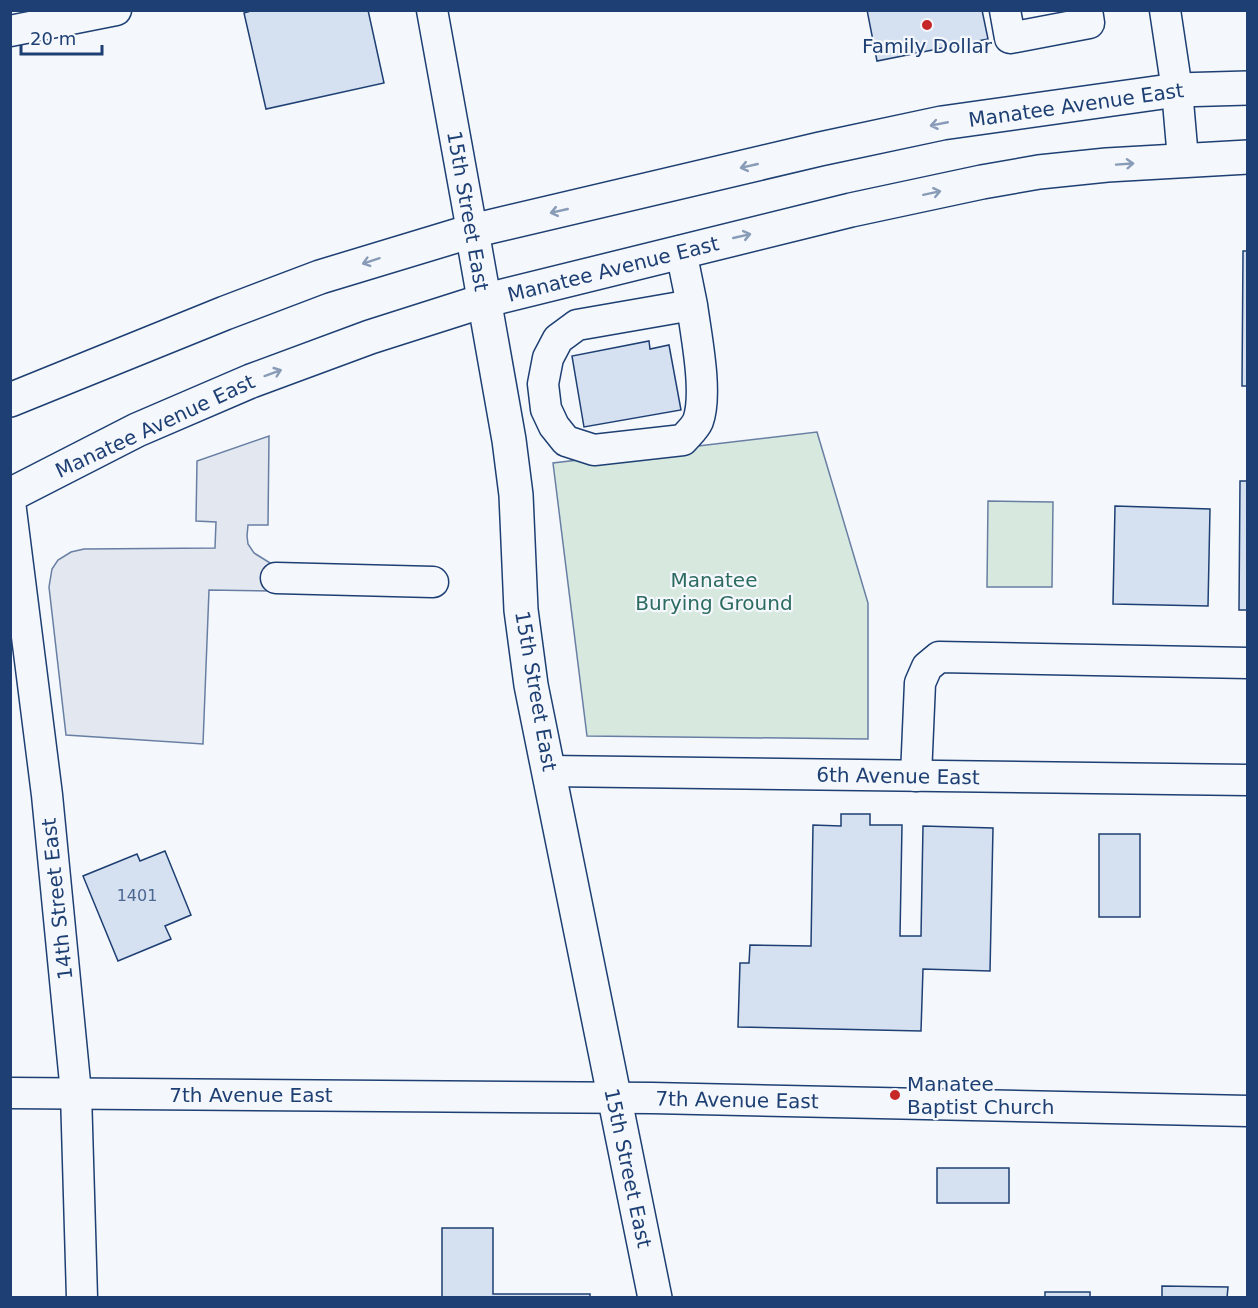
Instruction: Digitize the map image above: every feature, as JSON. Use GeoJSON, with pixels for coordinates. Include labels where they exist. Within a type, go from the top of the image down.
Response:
{"type":"FeatureCollection","features":[{"type":"Feature","properties":{"kind":"main road","name":"Manatee Avenue East"},"geometry":{"type":"LineString","coordinates":[[10,400],[320,277],[472,231],[820,149],[942,123],[1177,90],[1248,88]]}},
{"type":"Feature","properties":{"kind":"main road","name":"Manatee Avenue East"},"geometry":{"type":"LineString","coordinates":[[10,495],[137,430],[251,381],[370,337],[483,301],[840,213],[994,180],[1039,172],[1107,165],[1248,157]]}},
{"type":"Feature","properties":{"kind":"main road","name":"15th Street East"},"geometry":{"type":"LineString","coordinates":[[472,231],[509,440],[516,495],[523,639],[655,1298]]}},
{"type":"Feature","properties":{"kind":"street"},"geometry":{"type":"LineString","coordinates":[[10,31],[116,10]]}},
{"type":"Feature","properties":{"kind":"street","name":"15th Street East"},"geometry":{"type":"LineString","coordinates":[[432,10],[472,231]]}},
{"type":"Feature","properties":{"kind":"street"},"geometry":{"type":"LineString","coordinates":[[1005,10],[1010,38],[1089,23],[1087,10]]}},
{"type":"Feature","properties":{"kind":"street"},"geometry":{"type":"LineString","coordinates":[[1166,10],[1177,90],[1183,159]]}},
{"type":"Feature","properties":{"kind":"street"},"geometry":{"type":"LineString","coordinates":[[681,251],[692,304],[699,359],[701,398],[697,423],[683,440],[594,450],[566,441],[546,409],[543,384],[548,358],[558,339],[577,325],[692,304]]}},
{"type":"Feature","properties":{"kind":"street","name":"14th Street East"},"geometry":{"type":"LineString","coordinates":[[10,502],[47,795],[76,1093],[82,1298]]}},
{"type":"Feature","properties":{"kind":"street"},"geometry":{"type":"LineString","coordinates":[[276,578],[433,582]]}},
{"type":"Feature","properties":{"kind":"street"},"geometry":{"type":"LineString","coordinates":[[916,776],[920,683],[927,667],[939,657],[1248,663]]}},
{"type":"Feature","properties":{"kind":"street","name":"6th Avenue East"},"geometry":{"type":"LineString","coordinates":[[549,771],[1248,780]]}},
{"type":"Feature","properties":{"kind":"street","name":"7th Avenue East"},"geometry":{"type":"LineString","coordinates":[[10,1093],[614,1097],[1248,1111]]}},
{"type":"Feature","properties":{"kind":"green space","name":"Manatee Burying Ground"},"geometry":{"type":"Polygon","coordinates":[[[817,432],[868,603],[868,739],[587,736],[553,463],[817,432]]]}},
{"type":"Feature","properties":{"kind":"green space"},"geometry":{"type":"Polygon","coordinates":[[[988,501],[1053,502],[1052,587],[987,587],[988,501]]]}},
{"type":"Feature","properties":{"kind":"shaded area"},"geometry":{"type":"Polygon","coordinates":[[[269,436],[268,525],[248,525],[247,536],[248,544],[254,553],[275,566],[274,591],[209,590],[203,744],[66,735],[49,587],[52,569],[58,560],[71,552],[84,549],[215,548],[216,522],[196,521],[197,461],[269,436]]]}},
{"type":"Feature","properties":{"kind":"building"},"geometry":{"type":"Polygon","coordinates":[[[254,10],[368,10],[384,83],[266,109],[244,13],[254,10]]]}},
{"type":"Feature","properties":{"kind":"building","name":"Family Dollar"},"geometry":{"type":"Polygon","coordinates":[[[867,10],[982,10],[988,39],[877,61],[867,10]]]}},
{"type":"Feature","properties":{"kind":"building"},"geometry":{"type":"Polygon","coordinates":[[[1243,251],[1248,251],[1248,386],[1242,386],[1243,251]]]}},
{"type":"Feature","properties":{"kind":"building"},"geometry":{"type":"Polygon","coordinates":[[[649,341],[650,349],[669,345],[681,410],[584,427],[572,356],[649,341]]]}},
{"type":"Feature","properties":{"kind":"building"},"geometry":{"type":"Polygon","coordinates":[[[1240,481],[1248,481],[1248,610],[1239,610],[1240,481]]]}},
{"type":"Feature","properties":{"kind":"building"},"geometry":{"type":"Polygon","coordinates":[[[1115,506],[1210,509],[1208,606],[1113,604],[1115,506]]]}},
{"type":"Feature","properties":{"kind":"building"},"geometry":{"type":"Polygon","coordinates":[[[841,814],[870,814],[870,825],[902,825],[900,936],[921,936],[923,826],[993,828],[990,971],[923,969],[921,1031],[738,1027],[740,963],[749,963],[750,945],[811,946],[813,825],[841,826],[841,814]]]}},
{"type":"Feature","properties":{"kind":"building"},"geometry":{"type":"Polygon","coordinates":[[[1099,834],[1140,834],[1140,917],[1099,917],[1099,834]]]}},
{"type":"Feature","properties":{"kind":"building"},"geometry":{"type":"Polygon","coordinates":[[[165,851],[191,915],[165,926],[171,939],[118,961],[83,876],[137,854],[140,861],[165,851]]]}},
{"type":"Feature","properties":{"kind":"building"},"geometry":{"type":"Polygon","coordinates":[[[937,1168],[1009,1168],[1009,1203],[937,1203],[937,1168]]]}},
{"type":"Feature","properties":{"kind":"building"},"geometry":{"type":"Polygon","coordinates":[[[442,1228],[493,1228],[493,1294],[590,1294],[590,1298],[442,1298],[442,1228]]]}},
{"type":"Feature","properties":{"kind":"building"},"geometry":{"type":"Polygon","coordinates":[[[1162,1286],[1228,1287],[1227,1298],[1162,1298],[1162,1286]]]}},
{"type":"Feature","properties":{"kind":"building"},"geometry":{"type":"Polygon","coordinates":[[[1045,1292],[1090,1292],[1090,1298],[1045,1298],[1045,1292]]]}},
{"type":"Feature","properties":{"kind":"place","name":"Family Dollar"},"geometry":{"type":"Point","coordinates":[927,25]}},
{"type":"Feature","properties":{"kind":"place","name":"Manatee Baptist Church"},"geometry":{"type":"Point","coordinates":[895,1095]}}]}
